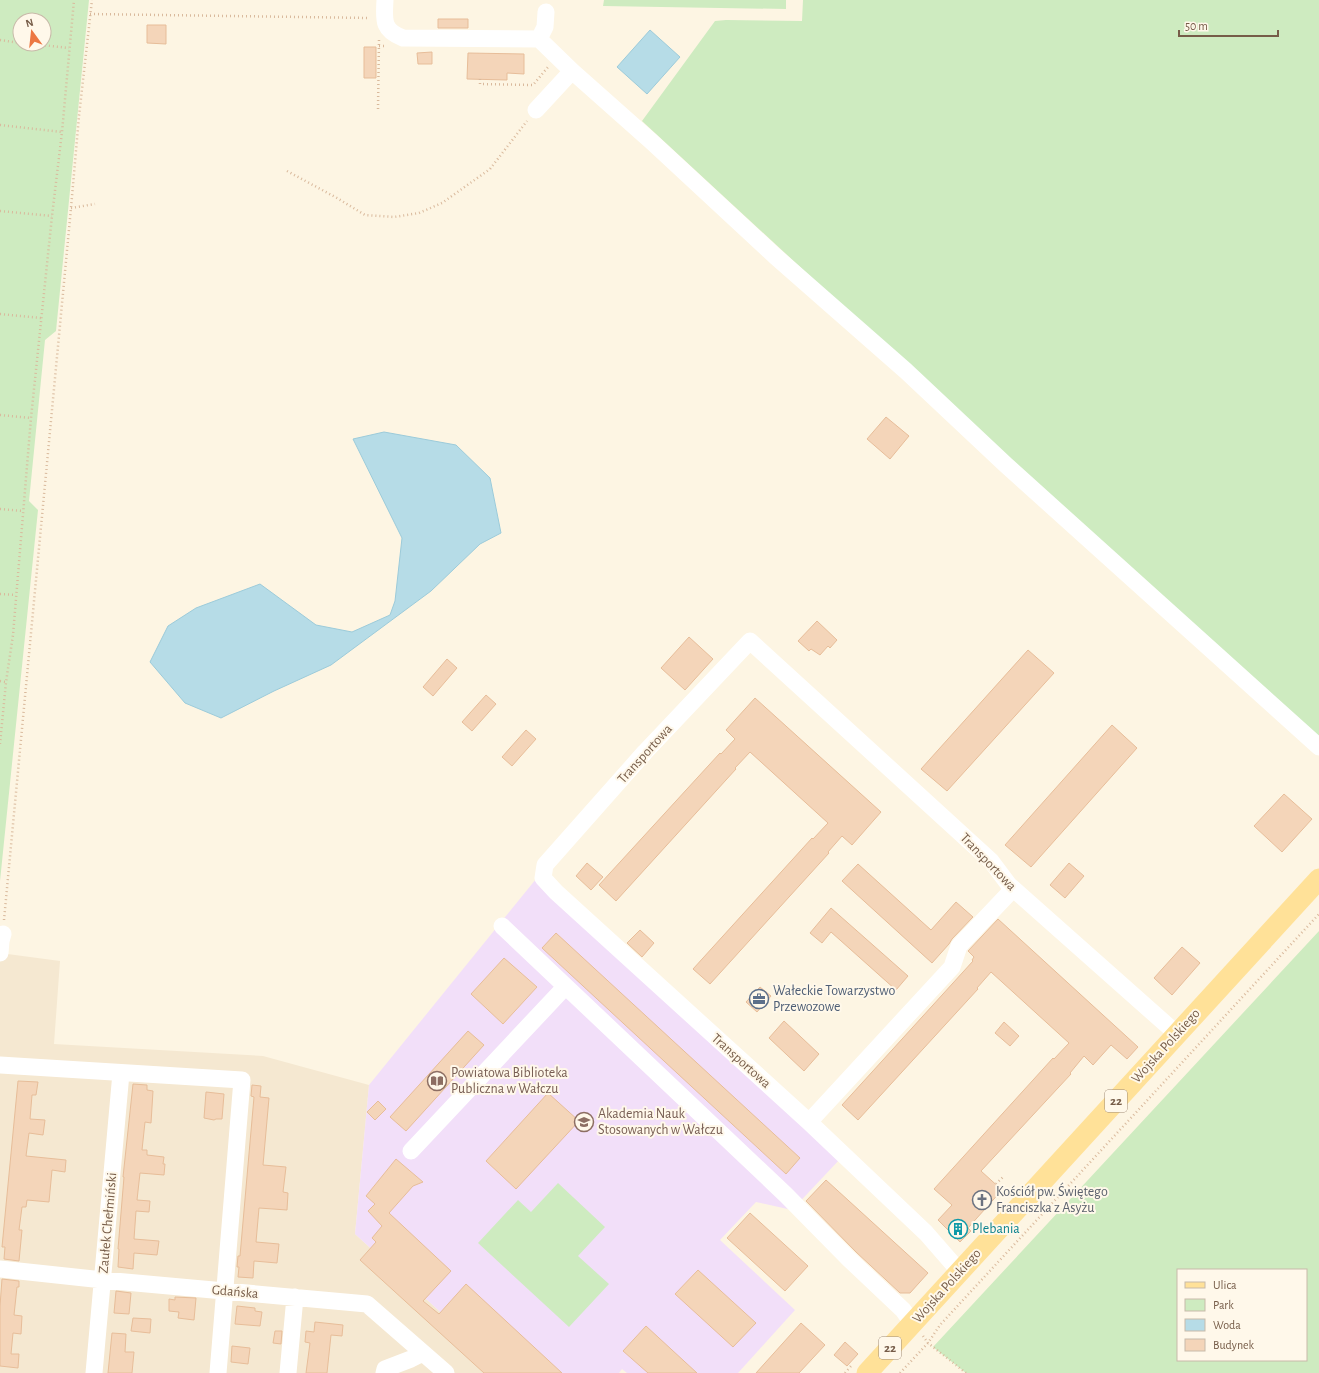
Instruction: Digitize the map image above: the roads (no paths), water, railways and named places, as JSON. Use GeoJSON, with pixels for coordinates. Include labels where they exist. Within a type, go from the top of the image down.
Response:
{"type":"FeatureCollection","features":[{"type":"Feature","properties":{"kind":"main road","name":"Wojska Polskiego"},"geometry":{"type":"LineString","coordinates":[[867,1373],[1319,879]]}},
{"type":"Feature","properties":{"kind":"street"},"geometry":{"type":"LineString","coordinates":[[385,0],[382,18],[391,32],[403,38],[539,39],[572,71],[1319,747]]}},
{"type":"Feature","properties":{"kind":"street"},"geometry":{"type":"LineString","coordinates":[[539,39],[546,27],[546,12]]}},
{"type":"Feature","properties":{"kind":"street"},"geometry":{"type":"LineString","coordinates":[[536,110],[572,71]]}},
{"type":"Feature","properties":{"kind":"street","name":"Transportowa"},"geometry":{"type":"LineString","coordinates":[[960,1272],[926,1233],[809,1122],[699,1024],[556,892],[543,878],[545,865],[645,752],[750,641],[991,861],[1011,887],[1177,1034]]}},
{"type":"Feature","properties":{"kind":"street"},"geometry":{"type":"LineString","coordinates":[[809,1122],[952,967],[959,946],[1011,887]]}},
{"type":"Feature","properties":{"kind":"street"},"geometry":{"type":"LineString","coordinates":[[502,926],[786,1195],[849,1259],[903,1310],[913,1324]]}},
{"type":"Feature","properties":{"kind":"street"},"geometry":{"type":"LineString","coordinates":[[0,953],[0,941],[3,934]]}},
{"type":"Feature","properties":{"kind":"street"},"geometry":{"type":"LineString","coordinates":[[412,1151],[565,987]]}},
{"type":"Feature","properties":{"kind":"street"},"geometry":{"type":"LineString","coordinates":[[0,1065],[242,1080],[218,1373]]}},
{"type":"Feature","properties":{"kind":"street","name":"Zaułek Chełmiński"},"geometry":{"type":"LineString","coordinates":[[94,1373],[121,1073]]}},
{"type":"Feature","properties":{"kind":"street","name":"Gdańska"},"geometry":{"type":"LineString","coordinates":[[0,1269],[367,1304],[446,1373]]}},
{"type":"Feature","properties":{"kind":"street"},"geometry":{"type":"LineString","coordinates":[[288,1373],[295,1297]]}},
{"type":"Feature","properties":{"kind":"street"},"geometry":{"type":"LineString","coordinates":[[384,1373],[385,1370],[423,1353]]}},
{"type":"Feature","properties":{"kind":"water"},"geometry":{"type":"Polygon","coordinates":[[[650,30],[680,57],[647,94],[617,67],[650,30]]]}},
{"type":"Feature","properties":{"kind":"water"},"geometry":{"type":"Polygon","coordinates":[[[384,432],[456,445],[490,478],[501,533],[480,544],[431,591],[331,665],[274,691],[221,718],[185,703],[150,662],[168,626],[196,608],[260,584],[316,625],[352,632],[390,615],[395,601],[402,538],[353,439],[384,432]]]}},
{"type":"Feature","properties":{"kind":"place","name":"Wałeckie Towarzystwo Przewozowe"},"geometry":{"type":"Point","coordinates":[759,999]}},
{"type":"Feature","properties":{"kind":"place","name":"Powiatowa Biblioteka Publiczna w Wałczu"},"geometry":{"type":"Point","coordinates":[437,1081]}},
{"type":"Feature","properties":{"kind":"place","name":"Akademia Nauk Stosowanych w Wałczu"},"geometry":{"type":"Point","coordinates":[584,1122]}},
{"type":"Feature","properties":{"kind":"place","name":"Kościół pw. Świętego Franciszka z Asyżu"},"geometry":{"type":"Point","coordinates":[982,1200]}},
{"type":"Feature","properties":{"kind":"place","name":"Plebania"},"geometry":{"type":"Point","coordinates":[958,1229]}}]}
